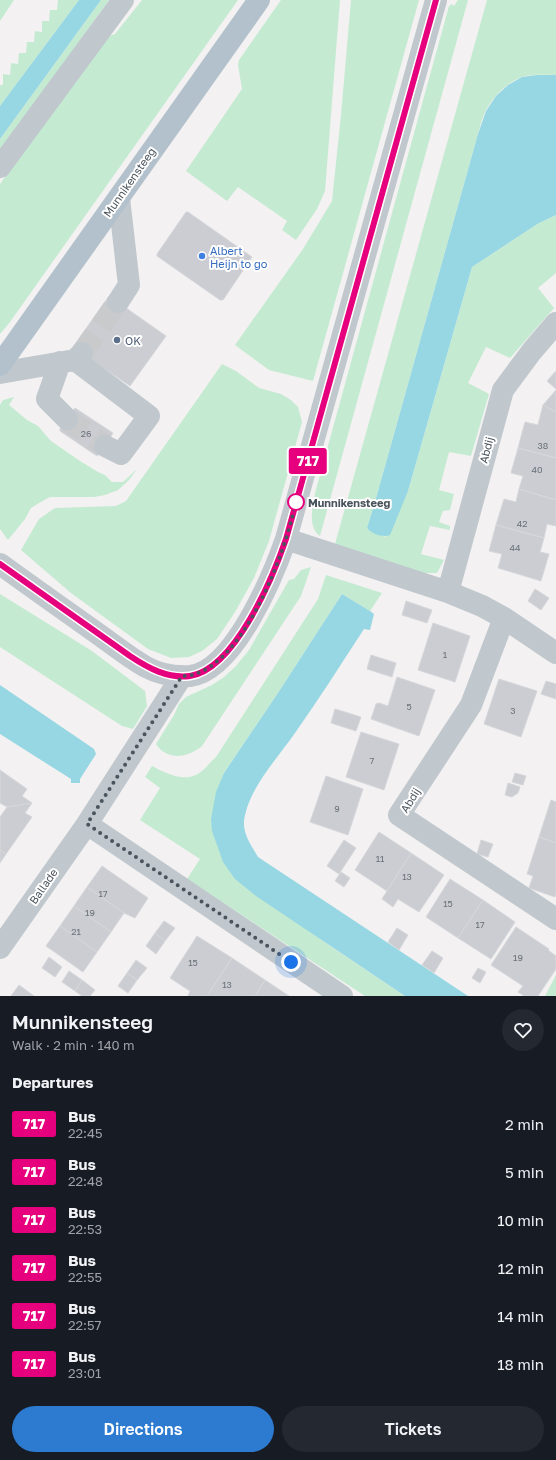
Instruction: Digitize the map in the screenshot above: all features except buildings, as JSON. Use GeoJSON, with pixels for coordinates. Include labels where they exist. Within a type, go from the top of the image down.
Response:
{"type":"FeatureCollection","features":[{"type":"Feature","properties":{"kind":"main road","name":"Munnikensteeg"},"geometry":{"type":"LineString","coordinates":[[0,364],[259,0]]}},
{"type":"Feature","properties":{"kind":"street"},"geometry":{"type":"LineString","coordinates":[[0,167],[123,0]]}},
{"type":"Feature","properties":{"kind":"street"},"geometry":{"type":"LineString","coordinates":[[0,564],[146,667],[158,672],[191,676],[210,667],[230,648],[259,605],[278,563],[286,539],[436,0]]}},
{"type":"Feature","properties":{"kind":"street"},"geometry":{"type":"LineString","coordinates":[[118,302],[129,285],[119,198]]}},
{"type":"Feature","properties":{"kind":"street","name":"Abdij"},"geometry":{"type":"LineString","coordinates":[[448,592],[503,390],[532,351],[556,323]]}},
{"type":"Feature","properties":{"kind":"street"},"geometry":{"type":"LineString","coordinates":[[0,373],[72,358],[149,416],[121,454],[105,446]]}},
{"type":"Feature","properties":{"kind":"street"},"geometry":{"type":"LineString","coordinates":[[67,419],[46,399],[72,358]]}},
{"type":"Feature","properties":{"kind":"street"},"geometry":{"type":"LineString","coordinates":[[286,539],[448,592],[482,606],[504,618],[556,652]]}},
{"type":"Feature","properties":{"kind":"street","name":"Abdij"},"geometry":{"type":"LineString","coordinates":[[504,618],[471,705],[399,815],[556,920]]}},
{"type":"Feature","properties":{"kind":"street","name":"Ballade"},"geometry":{"type":"LineString","coordinates":[[0,948],[87,824],[182,676]]}},
{"type":"Feature","properties":{"kind":"street"},"geometry":{"type":"LineString","coordinates":[[87,824],[342,996]]}},
{"type":"Feature","properties":{"kind":"green space"},"geometry":{"type":"Polygon","coordinates":[[[0,0],[14,0],[0,21],[0,0]]]}},
{"type":"Feature","properties":{"kind":"green space"},"geometry":{"type":"Polygon","coordinates":[[[58,0],[79,0],[0,106],[0,85],[3,85],[3,74],[10,75],[11,63],[18,64],[19,53],[26,53],[27,42],[34,42],[35,31],[42,32],[42,21],[49,21],[50,10],[57,10],[58,0]]]}},
{"type":"Feature","properties":{"kind":"green space"},"geometry":{"type":"Polygon","coordinates":[[[101,0],[109,0],[0,152],[0,139],[101,0]]]}},
{"type":"Feature","properties":{"kind":"green space"},"geometry":{"type":"Polygon","coordinates":[[[142,0],[238,0],[0,334],[0,184],[99,40],[115,34],[142,0]]]}},
{"type":"Feature","properties":{"kind":"green space"},"geometry":{"type":"Polygon","coordinates":[[[281,0],[340,0],[325,191],[317,209],[296,240],[282,230],[287,221],[238,187],[227,201],[186,171],[242,89],[238,65],[239,60],[281,0]]]}},
{"type":"Feature","properties":{"kind":"green space"},"geometry":{"type":"Polygon","coordinates":[[[351,0],[419,0],[313,381],[269,370],[235,345],[303,249],[332,201],[351,0]]]}},
{"type":"Feature","properties":{"kind":"green space"},"geometry":{"type":"Polygon","coordinates":[[[458,0],[468,0],[320,536],[313,527],[312,522],[312,510],[315,493],[449,6],[452,4],[454,6],[458,0]]]}},
{"type":"Feature","properties":{"kind":"green space"},"geometry":{"type":"Polygon","coordinates":[[[487,0],[556,0],[556,75],[530,75],[516,79],[497,95],[483,116],[367,528],[369,530],[385,537],[408,491],[472,267],[539,223],[556,215],[556,273],[538,288],[554,308],[510,358],[486,347],[468,383],[489,394],[471,456],[449,452],[439,490],[454,494],[450,510],[443,511],[439,522],[450,526],[450,530],[430,526],[421,554],[444,560],[437,573],[421,573],[335,544],[487,0]]]}},
{"type":"Feature","properties":{"kind":"green space"},"geometry":{"type":"Polygon","coordinates":[[[222,364],[236,371],[259,388],[281,394],[291,400],[298,407],[302,422],[269,541],[254,578],[235,612],[217,639],[202,651],[189,657],[171,658],[148,649],[71,593],[21,550],[39,519],[55,508],[116,506],[126,501],[222,364]]]}},
{"type":"Feature","properties":{"kind":"green space"},"geometry":{"type":"Polygon","coordinates":[[[14,397],[9,405],[27,420],[38,426],[51,441],[80,461],[105,475],[112,482],[123,482],[137,469],[129,480],[118,490],[105,495],[94,497],[50,497],[39,503],[31,508],[25,519],[8,540],[0,529],[0,405],[3,400],[14,397]]]}},
{"type":"Feature","properties":{"kind":"green space"},"geometry":{"type":"Polygon","coordinates":[[[311,567],[301,596],[202,746],[190,753],[178,756],[166,753],[161,749],[156,744],[179,704],[186,697],[212,685],[224,677],[236,666],[249,650],[289,580],[294,579],[301,570],[311,567]]]}},
{"type":"Feature","properties":{"kind":"green space"},"geometry":{"type":"Polygon","coordinates":[[[326,575],[382,593],[370,611],[342,594],[224,773],[211,819],[321,940],[405,996],[365,996],[187,879],[200,859],[140,820],[160,788],[145,777],[152,766],[170,775],[190,777],[202,771],[216,757],[318,599],[326,575]]]}},
{"type":"Feature","properties":{"kind":"green space"},"geometry":{"type":"Polygon","coordinates":[[[0,594],[92,651],[145,691],[147,706],[133,729],[122,726],[0,647],[0,594]]]}},
{"type":"Feature","properties":{"kind":"green space"},"geometry":{"type":"Polygon","coordinates":[[[556,975],[556,996],[545,996],[556,975]]]}},
{"type":"Feature","properties":{"kind":"water"},"geometry":{"type":"Polygon","coordinates":[[[79,0],[101,0],[0,139],[0,106],[79,0]]]}},
{"type":"Feature","properties":{"kind":"water"},"geometry":{"type":"Polygon","coordinates":[[[556,75],[556,215],[539,223],[472,267],[408,491],[390,535],[378,535],[367,528],[478,134],[486,111],[496,96],[508,85],[522,77],[556,75]]]}},
{"type":"Feature","properties":{"kind":"water"},"geometry":{"type":"Polygon","coordinates":[[[342,594],[374,614],[370,630],[364,629],[304,720],[257,786],[247,809],[244,821],[245,831],[248,840],[258,857],[468,996],[405,996],[256,896],[235,879],[223,862],[212,831],[211,819],[216,792],[224,773],[342,594]]]}},
{"type":"Feature","properties":{"kind":"water"},"geometry":{"type":"Polygon","coordinates":[[[0,685],[94,749],[96,754],[80,779],[80,783],[71,783],[71,779],[0,734],[0,685]]]}},
{"type":"Feature","properties":{"kind":"tunnel"},"geometry":{"type":"LineString","coordinates":[[82,353],[118,302]]}},
{"type":"Feature","properties":{"kind":"tunnel"},"geometry":{"type":"LineString","coordinates":[[67,419],[105,446]]}},
{"type":"Feature","properties":{"kind":"bus line","name":"717"},"geometry":{"type":"LineString","coordinates":[[0,564],[146,667],[158,672],[169,675],[191,676],[210,667],[230,648],[259,605],[278,563],[286,539],[436,0]]}},
{"type":"Feature","properties":{"kind":"place","name":"Albert Heijn to go"},"geometry":{"type":"Point","coordinates":[202,256]}},
{"type":"Feature","properties":{"kind":"place","name":"OK"},"geometry":{"type":"Point","coordinates":[117,340]}},
{"type":"Feature","properties":{"kind":"place","name":"Munnikensteeg"},"geometry":{"type":"Point","coordinates":[296,502]}},
{"type":"Feature","properties":{"kind":"route"},"geometry":{"type":"LineString","coordinates":[[291,962],[87,824],[182,676],[191,676],[210,667],[230,648],[247,624],[259,605],[278,563],[296,502]]}}]}
